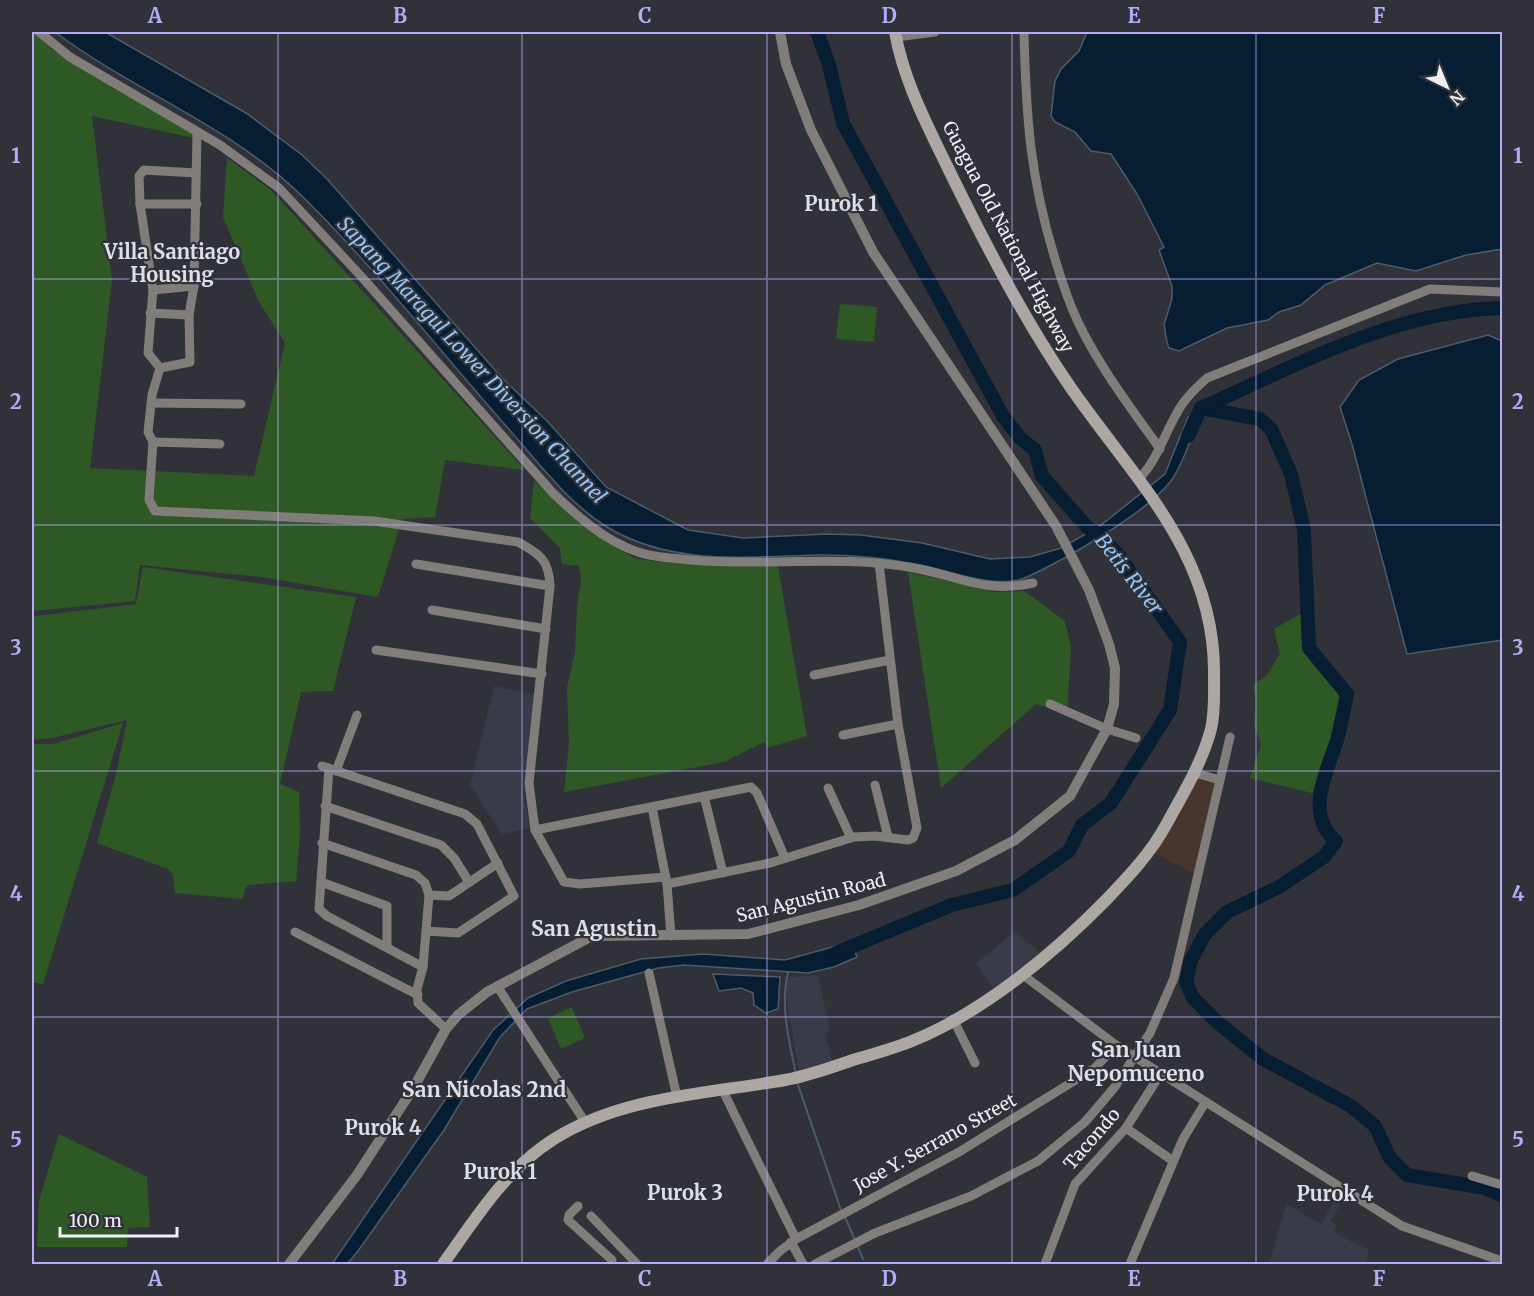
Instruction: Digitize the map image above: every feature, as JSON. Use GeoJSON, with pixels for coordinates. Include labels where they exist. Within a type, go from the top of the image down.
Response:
{"type":"FeatureCollection","features":[{"type":"Feature","properties":{"kind":"main road","name":"Guagua Old National Highway"},"geometry":{"type":"LineString","coordinates":[[443,1264],[509,1175],[533,1154],[585,1122],[676,1097],[804,1076],[914,1041],[1023,975],[1069,938],[1125,880],[1160,836],[1194,773],[1214,717],[1215,649],[1197,576],[1186,551],[1156,501],[1054,363],[992,253],[923,117],[902,62],[895,34]]}},
{"type":"Feature","properties":{"kind":"street"},"geometry":{"type":"LineString","coordinates":[[39,32],[70,57],[220,145],[279,188],[360,275],[553,493],[600,533],[638,552],[660,558],[759,564],[820,561],[879,563],[913,567],[996,588],[1033,583]]}},
{"type":"Feature","properties":{"kind":"street","name":"San Agustin Road"},"geometry":{"type":"LineString","coordinates":[[290,1264],[368,1159],[414,1086],[446,1029],[470,1004],[592,936],[748,934],[859,905],[956,871],[1016,840],[1070,796],[1107,729],[1114,704],[1115,668],[1097,608],[1064,540],[873,252],[811,130],[786,64],[780,32]]}},
{"type":"Feature","properties":{"kind":"street"},"geometry":{"type":"LineString","coordinates":[[895,34],[935,32]]}},
{"type":"Feature","properties":{"kind":"street"},"geometry":{"type":"LineString","coordinates":[[1024,32],[1026,106],[1034,183],[1063,284],[1077,320],[1099,362],[1160,449]]}},
{"type":"Feature","properties":{"kind":"street"},"geometry":{"type":"LineString","coordinates":[[160,368],[190,362],[189,315],[194,286],[197,133]]}},
{"type":"Feature","properties":{"kind":"street"},"geometry":{"type":"LineString","coordinates":[[160,368],[148,353],[153,290],[140,204],[139,176],[144,170],[196,173]]}},
{"type":"Feature","properties":{"kind":"street"},"geometry":{"type":"LineString","coordinates":[[140,204],[197,204]]}},
{"type":"Feature","properties":{"kind":"street"},"geometry":{"type":"LineString","coordinates":[[153,290],[194,286]]}},
{"type":"Feature","properties":{"kind":"street"},"geometry":{"type":"LineString","coordinates":[[1142,481],[1177,412],[1192,392],[1208,378],[1430,289],[1503,292]]}},
{"type":"Feature","properties":{"kind":"street"},"geometry":{"type":"LineString","coordinates":[[150,313],[189,315]]}},
{"type":"Feature","properties":{"kind":"street"},"geometry":{"type":"LineString","coordinates":[[160,368],[151,403],[148,432],[153,442],[149,500],[155,511],[374,521],[518,542],[537,553],[549,568],[550,586],[542,674],[529,783],[535,830],[564,882],[580,884],[666,881],[723,873],[785,858],[851,838],[888,837],[908,840],[916,833],[917,828],[898,724],[879,563]]}},
{"type":"Feature","properties":{"kind":"street"},"geometry":{"type":"LineString","coordinates":[[151,403],[241,404]]}},
{"type":"Feature","properties":{"kind":"street"},"geometry":{"type":"LineString","coordinates":[[153,442],[220,444]]}},
{"type":"Feature","properties":{"kind":"street"},"geometry":{"type":"LineString","coordinates":[[416,564],[550,586]]}},
{"type":"Feature","properties":{"kind":"street"},"geometry":{"type":"LineString","coordinates":[[432,610],[546,628]]}},
{"type":"Feature","properties":{"kind":"street"},"geometry":{"type":"LineString","coordinates":[[376,650],[542,674]]}},
{"type":"Feature","properties":{"kind":"street"},"geometry":{"type":"LineString","coordinates":[[814,675],[890,660]]}},
{"type":"Feature","properties":{"kind":"street"},"geometry":{"type":"LineString","coordinates":[[1050,704],[1107,729],[1136,738]]}},
{"type":"Feature","properties":{"kind":"street"},"geometry":{"type":"LineString","coordinates":[[357,715],[329,768],[318,904],[321,912],[423,967]]}},
{"type":"Feature","properties":{"kind":"street"},"geometry":{"type":"LineString","coordinates":[[843,735],[898,724]]}},
{"type":"Feature","properties":{"kind":"street"},"geometry":{"type":"LineString","coordinates":[[815,1264],[876,1233],[971,1196],[1038,1161],[1085,1122],[1136,1056],[1174,978],[1230,737]]}},
{"type":"Feature","properties":{"kind":"street"},"geometry":{"type":"LineString","coordinates":[[329,768],[472,818],[514,896],[458,933],[426,931]]}},
{"type":"Feature","properties":{"kind":"street"},"geometry":{"type":"LineString","coordinates":[[1194,773],[1220,780]]}},
{"type":"Feature","properties":{"kind":"street"},"geometry":{"type":"LineString","coordinates":[[875,785],[888,837]]}},
{"type":"Feature","properties":{"kind":"street"},"geometry":{"type":"LineString","coordinates":[[535,830],[750,787],[754,789],[785,858]]}},
{"type":"Feature","properties":{"kind":"street"},"geometry":{"type":"LineString","coordinates":[[828,788],[851,838]]}},
{"type":"Feature","properties":{"kind":"street"},"geometry":{"type":"LineString","coordinates":[[704,796],[723,873]]}},
{"type":"Feature","properties":{"kind":"street"},"geometry":{"type":"LineString","coordinates":[[325,806],[441,845],[454,858],[469,882]]}},
{"type":"Feature","properties":{"kind":"street"},"geometry":{"type":"LineString","coordinates":[[652,807],[666,881],[672,936]]}},
{"type":"Feature","properties":{"kind":"street"},"geometry":{"type":"LineString","coordinates":[[322,843],[416,875],[425,883],[429,895],[418,1003],[446,1029]]}},
{"type":"Feature","properties":{"kind":"street"},"geometry":{"type":"LineString","coordinates":[[429,895],[449,896],[498,863]]}},
{"type":"Feature","properties":{"kind":"street"},"geometry":{"type":"LineString","coordinates":[[321,882],[387,906],[387,947]]}},
{"type":"Feature","properties":{"kind":"street"},"geometry":{"type":"LineString","coordinates":[[295,932],[418,995]]}},
{"type":"Feature","properties":{"kind":"street"},"geometry":{"type":"LineString","coordinates":[[649,973],[676,1097]]}},
{"type":"Feature","properties":{"kind":"street"},"geometry":{"type":"LineString","coordinates":[[1023,975],[1116,1045],[1402,1226],[1503,1261]]}},
{"type":"Feature","properties":{"kind":"street"},"geometry":{"type":"LineString","coordinates":[[497,987],[519,1017],[585,1122]]}},
{"type":"Feature","properties":{"kind":"street"},"geometry":{"type":"LineString","coordinates":[[953,1019],[975,1063]]}},
{"type":"Feature","properties":{"kind":"street","name":"Jose Y. Serrano Street"},"geometry":{"type":"LineString","coordinates":[[767,1264],[794,1241],[960,1152],[1095,1068],[1116,1045]]}},
{"type":"Feature","properties":{"kind":"street","name":"Tacondo"},"geometry":{"type":"LineString","coordinates":[[1045,1264],[1075,1184],[1126,1128],[1161,1074]]}},
{"type":"Feature","properties":{"kind":"street"},"geometry":{"type":"LineString","coordinates":[[722,1089],[803,1264]]}},
{"type":"Feature","properties":{"kind":"street"},"geometry":{"type":"LineString","coordinates":[[1130,1264],[1183,1139],[1205,1103]]}},
{"type":"Feature","properties":{"kind":"street"},"geometry":{"type":"LineString","coordinates":[[1126,1128],[1173,1161]]}},
{"type":"Feature","properties":{"kind":"street"},"geometry":{"type":"LineString","coordinates":[[1472,1176],[1503,1185]]}},
{"type":"Feature","properties":{"kind":"street"},"geometry":{"type":"LineString","coordinates":[[578,1206],[569,1215],[568,1220],[610,1262],[623,1250]]}},
{"type":"Feature","properties":{"kind":"street"},"geometry":{"type":"LineString","coordinates":[[591,1216],[637,1264]]}},
{"type":"Feature","properties":{"kind":"shaded area"},"geometry":{"type":"Polygon","coordinates":[[[494,686],[536,695],[529,733],[533,734],[522,784],[529,828],[502,834],[470,785],[494,686]]]}},
{"type":"Feature","properties":{"kind":"shaded area"},"geometry":{"type":"Polygon","coordinates":[[[1196,774],[1217,780],[1195,874],[1155,853],[1196,774]]]}},
{"type":"Feature","properties":{"kind":"shaded area"},"geometry":{"type":"Polygon","coordinates":[[[1015,931],[1044,956],[995,990],[976,964],[1015,931]]]}},
{"type":"Feature","properties":{"kind":"shaded area"},"geometry":{"type":"Polygon","coordinates":[[[818,975],[830,1030],[825,1035],[833,1063],[799,1072],[785,990],[790,977],[818,975]]]}},
{"type":"Feature","properties":{"kind":"shaded area"},"geometry":{"type":"Polygon","coordinates":[[[1338,1195],[1343,1199],[1331,1221],[1337,1225],[1334,1233],[1369,1250],[1366,1264],[1269,1264],[1286,1204],[1321,1224],[1338,1195]]]}},
{"type":"Feature","properties":{"kind":"green space"},"geometry":{"type":"Polygon","coordinates":[[[32,32],[53,50],[90,73],[192,131],[194,138],[92,116],[112,280],[90,468],[254,476],[285,343],[259,302],[223,217],[227,158],[271,190],[525,470],[445,460],[435,517],[402,519],[378,597],[261,577],[140,565],[135,601],[34,611],[32,606],[32,32]]]}},
{"type":"Feature","properties":{"kind":"green space"},"geometry":{"type":"Polygon","coordinates":[[[840,304],[877,307],[874,342],[836,339],[840,304]]]}},
{"type":"Feature","properties":{"kind":"green space"},"geometry":{"type":"Polygon","coordinates":[[[534,480],[580,524],[634,558],[659,562],[778,566],[807,736],[767,748],[764,742],[724,762],[564,792],[569,743],[567,688],[575,652],[577,606],[581,580],[579,566],[562,564],[560,548],[530,518],[534,480]]]}},
{"type":"Feature","properties":{"kind":"green space"},"geometry":{"type":"Polygon","coordinates":[[[143,567],[356,597],[333,691],[301,692],[280,784],[299,792],[300,833],[296,881],[247,885],[242,899],[175,893],[173,874],[168,869],[97,843],[117,770],[127,720],[52,738],[32,740],[32,627],[35,616],[136,604],[143,567]]]}},
{"type":"Feature","properties":{"kind":"green space"},"geometry":{"type":"Polygon","coordinates":[[[908,572],[995,592],[1024,591],[1065,621],[1071,648],[1067,714],[1036,704],[941,788],[908,572]]]}},
{"type":"Feature","properties":{"kind":"green space"},"geometry":{"type":"Polygon","coordinates":[[[1302,613],[1307,649],[1344,695],[1334,739],[1312,793],[1250,778],[1261,744],[1254,726],[1256,703],[1253,685],[1267,675],[1280,654],[1274,629],[1302,613]]]}},
{"type":"Feature","properties":{"kind":"green space"},"geometry":{"type":"Polygon","coordinates":[[[123,723],[43,984],[32,982],[32,744],[53,744],[123,723]]]}},
{"type":"Feature","properties":{"kind":"green space"},"geometry":{"type":"Polygon","coordinates":[[[572,1007],[585,1038],[561,1049],[548,1018],[572,1007]]]}},
{"type":"Feature","properties":{"kind":"green space"},"geometry":{"type":"Polygon","coordinates":[[[59,1134],[147,1177],[150,1227],[128,1228],[127,1247],[37,1247],[39,1201],[59,1134]]]}},
{"type":"Feature","properties":{"kind":"water"},"geometry":{"type":"Polygon","coordinates":[[[55,32],[105,32],[246,113],[302,155],[327,179],[501,377],[548,422],[606,487],[688,530],[743,538],[828,534],[861,535],[922,543],[990,559],[1030,557],[1061,548],[1100,526],[1165,474],[1188,417],[1201,420],[1173,478],[1146,505],[1084,547],[1015,581],[1001,582],[971,578],[915,564],[858,556],[740,557],[685,554],[632,540],[592,517],[566,494],[356,252],[303,197],[275,172],[214,129],[117,73],[55,32]]]}},
{"type":"Feature","properties":{"kind":"water"},"geometry":{"type":"Polygon","coordinates":[[[1087,32],[1502,32],[1502,249],[1466,255],[1416,271],[1377,263],[1325,285],[1301,305],[1279,312],[1268,320],[1227,328],[1179,351],[1169,348],[1164,325],[1172,299],[1172,286],[1159,250],[1164,247],[1137,194],[1111,154],[1091,151],[1075,132],[1055,122],[1051,116],[1055,81],[1061,69],[1079,51],[1087,32]]]}},
{"type":"Feature","properties":{"kind":"water"},"geometry":{"type":"Polygon","coordinates":[[[1488,335],[1502,341],[1502,640],[1407,654],[1352,444],[1340,407],[1359,380],[1398,359],[1488,335]]]}},
{"type":"Feature","properties":{"kind":"water"},"geometry":{"type":"Polygon","coordinates":[[[851,942],[857,957],[834,967],[808,973],[684,965],[658,968],[572,992],[527,1009],[500,1037],[444,1130],[358,1251],[347,1264],[332,1264],[493,1030],[528,998],[566,981],[641,959],[703,954],[785,960],[851,942]]]}},
{"type":"Feature","properties":{"kind":"water"},"geometry":{"type":"Polygon","coordinates":[[[713,974],[780,977],[778,1009],[766,1013],[754,1005],[753,993],[741,988],[719,991],[713,974]]]}},
{"type":"Feature","properties":{"kind":"waterway","name":"Betis River"},"geometry":{"type":"LineString","coordinates":[[817,32],[829,65],[843,123],[1003,416],[1020,438],[1035,450],[1042,476],[1087,527],[1101,536],[1119,556],[1180,642],[1170,710],[1111,803],[1082,825],[1069,851],[1013,890],[952,905],[836,953]]}},
{"type":"Feature","properties":{"kind":"waterway"},"geometry":{"type":"LineString","coordinates":[[1201,408],[1310,358],[1385,329],[1463,311],[1502,308]]}},
{"type":"Feature","properties":{"kind":"waterway"},"geometry":{"type":"LineString","coordinates":[[1201,408],[1260,419],[1271,429],[1291,474],[1304,530],[1309,648],[1347,694],[1337,740],[1321,792],[1321,818],[1326,830],[1336,841],[1324,857],[1279,887],[1227,912],[1205,934],[1191,960],[1186,982],[1193,998],[1217,1022],[1263,1059],[1351,1106],[1375,1126],[1390,1158],[1407,1175],[1485,1188],[1502,1196]]}},
{"type":"Feature","properties":{"kind":"waterway","name":"Sapang Maragul Lower Diversion Channel"},"geometry":{"type":"LineString","coordinates":[[1188,436],[1201,408]]}},
{"type":"Feature","properties":{"kind":"waterway"},"geometry":{"type":"LineString","coordinates":[[788,973],[785,1011],[796,1074]]}},
{"type":"Feature","properties":{"kind":"waterway"},"geometry":{"type":"LineString","coordinates":[[797,1082],[841,1210]]}},
{"type":"Feature","properties":{"kind":"waterway"},"geometry":{"type":"LineString","coordinates":[[845,1217],[855,1240]]}},
{"type":"Feature","properties":{"kind":"waterway"},"geometry":{"type":"LineString","coordinates":[[857,1245],[863,1259]]}},
{"type":"Feature","properties":{"kind":"district","name":"Purok 1"},"geometry":{"type":"Point","coordinates":[841,204]}},
{"type":"Feature","properties":{"kind":"district","name":"Villa Santiago Housing"},"geometry":{"type":"Point","coordinates":[172,264]}},
{"type":"Feature","properties":{"kind":"district","name":"San Agustin"},"geometry":{"type":"Point","coordinates":[594,929]}},
{"type":"Feature","properties":{"kind":"district","name":"San Juan Nepomuceno"},"geometry":{"type":"Point","coordinates":[1136,1062]}},
{"type":"Feature","properties":{"kind":"district","name":"San Nicolas 2nd"},"geometry":{"type":"Point","coordinates":[484,1090]}},
{"type":"Feature","properties":{"kind":"district","name":"Purok 4"},"geometry":{"type":"Point","coordinates":[383,1128]}},
{"type":"Feature","properties":{"kind":"district","name":"Purok 1"},"geometry":{"type":"Point","coordinates":[500,1172]}},
{"type":"Feature","properties":{"kind":"district","name":"Purok 3"},"geometry":{"type":"Point","coordinates":[685,1193]}},
{"type":"Feature","properties":{"kind":"district","name":"Purok 4"},"geometry":{"type":"Point","coordinates":[1335,1194]}}]}
